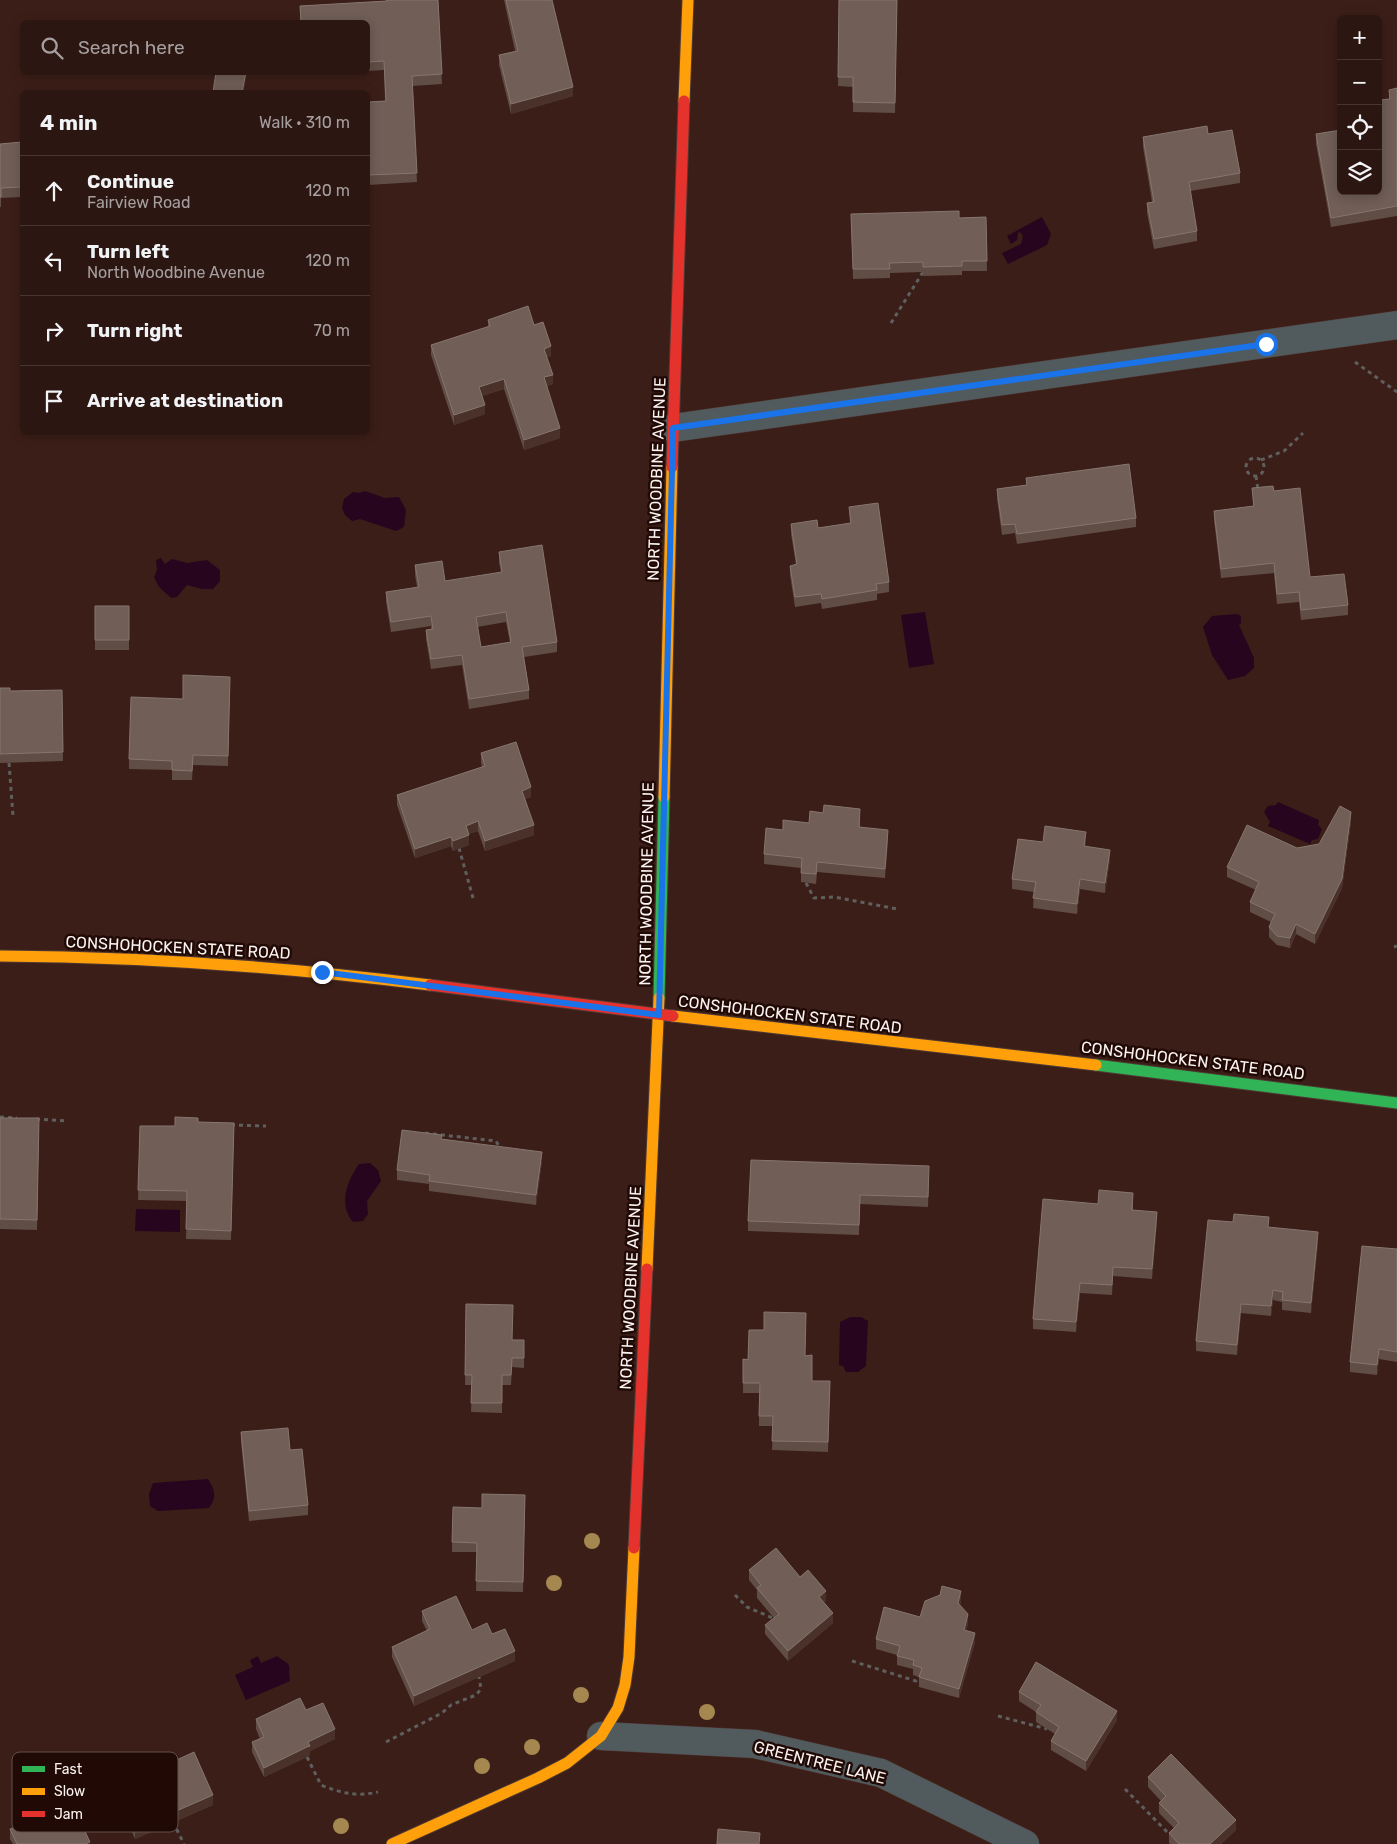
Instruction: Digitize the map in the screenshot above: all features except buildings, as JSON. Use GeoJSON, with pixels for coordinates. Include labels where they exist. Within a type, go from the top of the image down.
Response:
{"type":"FeatureCollection","features":[{"type":"Feature","properties":{"kind":"street","name":"NORTH WOODBINE AVENUE"},"geometry":{"type":"LineString","coordinates":[[392,1844],[567,1763],[601,1736],[618,1708],[625,1685],[629,1657],[659,1015],[673,428],[688,0]]}},
{"type":"Feature","properties":{"kind":"street"},"geometry":{"type":"LineString","coordinates":[[673,428],[1397,326]]}},
{"type":"Feature","properties":{"kind":"street","name":"CONSHOHOCKEN STATE ROAD"},"geometry":{"type":"LineString","coordinates":[[0,956],[136,958],[229,963],[392,980],[659,1015],[1254,1082],[1397,1103]]}},
{"type":"Feature","properties":{"kind":"street","name":"GREENTREE LANE"},"geometry":{"type":"LineString","coordinates":[[601,1736],[755,1744],[881,1773],[1025,1844]]}},
{"type":"Feature","properties":{"kind":"path"},"geometry":{"type":"LineString","coordinates":[[891,323],[923,272]]}},
{"type":"Feature","properties":{"kind":"path"},"geometry":{"type":"LineString","coordinates":[[1352,361],[1397,392]]}},
{"type":"Feature","properties":{"kind":"path"},"geometry":{"type":"LineString","coordinates":[[1261,460],[1264,468],[1261,474],[1256,476],[1248,473],[1246,464],[1252,458],[1261,460],[1284,451],[1303,433]]}},
{"type":"Feature","properties":{"kind":"path"},"geometry":{"type":"LineString","coordinates":[[1256,476],[1260,497]]}},
{"type":"Feature","properties":{"kind":"path"},"geometry":{"type":"LineString","coordinates":[[9,763],[13,816]]}},
{"type":"Feature","properties":{"kind":"path"},"geometry":{"type":"LineString","coordinates":[[459,848],[473,898]]}},
{"type":"Feature","properties":{"kind":"path"},"geometry":{"type":"LineString","coordinates":[[806,883],[814,898],[834,897],[897,909]]}},
{"type":"Feature","properties":{"kind":"path"},"geometry":{"type":"LineString","coordinates":[[0,1117],[19,1118]]}},
{"type":"Feature","properties":{"kind":"path"},"geometry":{"type":"LineString","coordinates":[[29,1119],[68,1121]]}},
{"type":"Feature","properties":{"kind":"path"},"geometry":{"type":"LineString","coordinates":[[227,1125],[266,1126]]}},
{"type":"Feature","properties":{"kind":"path"},"geometry":{"type":"LineString","coordinates":[[422,1132],[496,1141],[501,1149],[499,1156]]}},
{"type":"Feature","properties":{"kind":"path"},"geometry":{"type":"LineString","coordinates":[[735,1595],[747,1607],[775,1619]]}},
{"type":"Feature","properties":{"kind":"path"},"geometry":{"type":"LineString","coordinates":[[852,1661],[916,1681],[918,1676]]}},
{"type":"Feature","properties":{"kind":"path"},"geometry":{"type":"LineString","coordinates":[[386,1742],[442,1713],[451,1705],[476,1695],[481,1689],[479,1677]]}},
{"type":"Feature","properties":{"kind":"path"},"geometry":{"type":"LineString","coordinates":[[998,1716],[1047,1729]]}},
{"type":"Feature","properties":{"kind":"path"},"geometry":{"type":"LineString","coordinates":[[307,1757],[321,1785],[341,1793],[361,1796],[378,1792]]}},
{"type":"Feature","properties":{"kind":"path"},"geometry":{"type":"LineString","coordinates":[[1126,1789],[1173,1838]]}},
{"type":"Feature","properties":{"kind":"path"},"geometry":{"type":"LineString","coordinates":[[178,1832],[184,1844]]}},
{"type":"Feature","properties":{"kind":"shaded area"},"geometry":{"type":"Polygon","coordinates":[[[1042,217],[1051,234],[1047,245],[1008,264],[1002,253],[1021,244],[1023,236],[1020,232],[1018,233],[1017,240],[1011,244],[1007,236],[1042,217]]]}},
{"type":"Feature","properties":{"kind":"shaded area"},"geometry":{"type":"Polygon","coordinates":[[[365,491],[385,498],[399,497],[406,510],[404,527],[396,531],[360,519],[352,521],[345,515],[342,508],[344,499],[353,492],[365,491]]]}},
{"type":"Feature","properties":{"kind":"shaded area"},"geometry":{"type":"Polygon","coordinates":[[[161,558],[165,564],[172,559],[187,563],[207,560],[220,570],[220,581],[213,589],[202,589],[187,585],[177,597],[171,598],[159,587],[154,577],[157,570],[156,560],[161,558]]]}},
{"type":"Feature","properties":{"kind":"shaded area"},"geometry":{"type":"Polygon","coordinates":[[[925,612],[934,664],[909,668],[901,615],[925,612]]]}},
{"type":"Feature","properties":{"kind":"shaded area"},"geometry":{"type":"Polygon","coordinates":[[[1237,614],[1241,616],[1241,623],[1239,625],[1254,658],[1254,668],[1245,676],[1228,680],[1212,655],[1203,627],[1212,616],[1237,614]]]}},
{"type":"Feature","properties":{"kind":"shaded area"},"geometry":{"type":"Polygon","coordinates":[[[1278,802],[1319,820],[1318,825],[1322,829],[1318,839],[1312,840],[1310,844],[1268,826],[1270,822],[1264,812],[1268,806],[1276,805],[1278,802]]]}},
{"type":"Feature","properties":{"kind":"shaded area"},"geometry":{"type":"Polygon","coordinates":[[[370,1163],[378,1170],[381,1181],[367,1201],[368,1214],[363,1221],[353,1222],[346,1208],[345,1200],[348,1185],[359,1164],[370,1163]]]}},
{"type":"Feature","properties":{"kind":"shaded area"},"geometry":{"type":"Polygon","coordinates":[[[136,1209],[180,1210],[180,1232],[135,1231],[136,1209]]]}},
{"type":"Feature","properties":{"kind":"shaded area"},"geometry":{"type":"Polygon","coordinates":[[[850,1317],[861,1317],[868,1321],[866,1366],[858,1372],[846,1372],[843,1366],[839,1365],[840,1322],[850,1317]]]}},
{"type":"Feature","properties":{"kind":"shaded area"},"geometry":{"type":"Polygon","coordinates":[[[208,1479],[214,1494],[209,1508],[158,1511],[150,1506],[149,1494],[153,1483],[208,1479]]]}},
{"type":"Feature","properties":{"kind":"shaded area"},"geometry":{"type":"Polygon","coordinates":[[[258,1656],[261,1663],[277,1656],[286,1662],[289,1666],[290,1681],[246,1700],[235,1675],[253,1667],[250,1660],[258,1656]]]}},
{"type":"Feature","properties":{"kind":"traffic: fast"},"geometry":{"type":"LineString","coordinates":[[659,998],[664,797]]}},
{"type":"Feature","properties":{"kind":"traffic: fast"},"geometry":{"type":"LineString","coordinates":[[1096,1065],[1397,1103]]}},
{"type":"Feature","properties":{"kind":"traffic: slow"},"geometry":{"type":"LineString","coordinates":[[684,101],[688,0]]}},
{"type":"Feature","properties":{"kind":"traffic: slow"},"geometry":{"type":"LineString","coordinates":[[664,797],[672,467]]}},
{"type":"Feature","properties":{"kind":"traffic: slow"},"geometry":{"type":"LineString","coordinates":[[0,956],[108,958],[215,964],[323,973],[430,985]]}},
{"type":"Feature","properties":{"kind":"traffic: slow"},"geometry":{"type":"LineString","coordinates":[[647,1269],[659,998]]}},
{"type":"Feature","properties":{"kind":"traffic: slow"},"geometry":{"type":"LineString","coordinates":[[673,1016],[1096,1065]]}},
{"type":"Feature","properties":{"kind":"traffic: slow"},"geometry":{"type":"LineString","coordinates":[[392,1844],[538,1778],[567,1763],[601,1736],[618,1708],[625,1685],[629,1657],[634,1548]]}},
{"type":"Feature","properties":{"kind":"traffic: jam"},"geometry":{"type":"LineString","coordinates":[[672,467],[684,101]]}},
{"type":"Feature","properties":{"kind":"traffic: jam"},"geometry":{"type":"LineString","coordinates":[[430,985],[673,1016]]}},
{"type":"Feature","properties":{"kind":"traffic: jam"},"geometry":{"type":"LineString","coordinates":[[634,1548],[647,1269]]}},
{"type":"Feature","properties":{"kind":"route"},"geometry":{"type":"LineString","coordinates":[[322,972],[659,1015],[673,428],[1266,344]]}}]}
